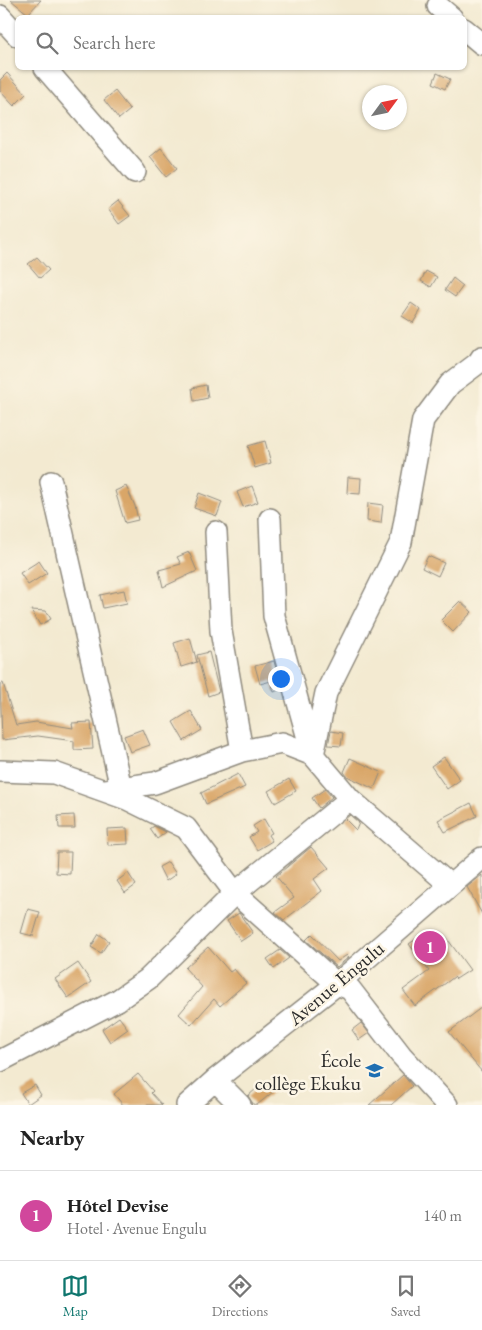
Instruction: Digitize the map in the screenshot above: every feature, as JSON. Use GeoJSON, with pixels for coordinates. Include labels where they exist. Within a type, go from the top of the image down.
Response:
{"type":"FeatureCollection","features":[{"type":"Feature","properties":{"kind":"street"},"geometry":{"type":"LineString","coordinates":[[0,16],[15,33]]}},
{"type":"Feature","properties":{"kind":"street"},"geometry":{"type":"LineString","coordinates":[[467,32],[482,44]]}},
{"type":"Feature","properties":{"kind":"street"},"geometry":{"type":"LineString","coordinates":[[47,70],[135,172]]}},
{"type":"Feature","properties":{"kind":"street"},"geometry":{"type":"LineString","coordinates":[[313,755],[326,693],[401,542],[423,420],[450,384],[478,363],[482,357]]}},
{"type":"Feature","properties":{"kind":"street"},"geometry":{"type":"LineString","coordinates":[[51,482],[112,790]]}},
{"type":"Feature","properties":{"kind":"street"},"geometry":{"type":"LineString","coordinates":[[270,519],[274,616],[313,755],[350,800],[450,886]]}},
{"type":"Feature","properties":{"kind":"street"},"geometry":{"type":"LineString","coordinates":[[216,532],[221,631],[242,751]]}},
{"type":"Feature","properties":{"kind":"street"},"geometry":{"type":"LineString","coordinates":[[112,790],[155,783],[242,751],[282,743],[313,755]]}},
{"type":"Feature","properties":{"kind":"street"},"geometry":{"type":"LineString","coordinates":[[0,771],[54,773],[112,790],[186,828],[235,893],[337,984],[350,989],[401,1055],[447,1105]]}},
{"type":"Feature","properties":{"kind":"street"},"geometry":{"type":"LineString","coordinates":[[0,1061],[118,1000],[148,979],[235,893],[350,800]]}},
{"type":"Feature","properties":{"kind":"street","name":"Avenue Engulu"},"geometry":{"type":"LineString","coordinates":[[187,1105],[337,984],[482,858]]}},
{"type":"Feature","properties":{"kind":"street"},"geometry":{"type":"LineString","coordinates":[[216,1080],[240,1105]]}},
{"type":"Feature","properties":{"kind":"building"},"geometry":{"type":"Polygon","coordinates":[[[11,0],[41,0],[28,14],[11,0]]]}},
{"type":"Feature","properties":{"kind":"building"},"geometry":{"type":"Polygon","coordinates":[[[7,73],[26,94],[14,106],[0,91],[0,80],[7,73]]]}},
{"type":"Feature","properties":{"kind":"building"},"geometry":{"type":"Polygon","coordinates":[[[437,73],[450,79],[445,89],[433,83],[437,73]]]}},
{"type":"Feature","properties":{"kind":"building"},"geometry":{"type":"Polygon","coordinates":[[[115,91],[130,110],[119,119],[104,100],[115,91]]]}},
{"type":"Feature","properties":{"kind":"building"},"geometry":{"type":"Polygon","coordinates":[[[161,148],[177,168],[166,177],[150,157],[161,148]]]}},
{"type":"Feature","properties":{"kind":"building"},"geometry":{"type":"Polygon","coordinates":[[[118,201],[130,216],[119,224],[108,209],[118,201]]]}},
{"type":"Feature","properties":{"kind":"building"},"geometry":{"type":"Polygon","coordinates":[[[37,257],[49,270],[40,278],[28,264],[37,257]]]}},
{"type":"Feature","properties":{"kind":"building"},"geometry":{"type":"Polygon","coordinates":[[[426,271],[437,277],[431,287],[421,281],[426,271]]]}},
{"type":"Feature","properties":{"kind":"building"},"geometry":{"type":"Polygon","coordinates":[[[453,278],[463,286],[455,297],[445,290],[453,278]]]}},
{"type":"Feature","properties":{"kind":"building"},"geometry":{"type":"Polygon","coordinates":[[[411,303],[421,310],[413,323],[402,316],[411,303]]]}},
{"type":"Feature","properties":{"kind":"building"},"geometry":{"type":"Polygon","coordinates":[[[206,385],[208,398],[194,401],[192,388],[206,385]]]}},
{"type":"Feature","properties":{"kind":"building"},"geometry":{"type":"Polygon","coordinates":[[[265,441],[271,463],[255,468],[248,446],[265,441]]]}},
{"type":"Feature","properties":{"kind":"building"},"geometry":{"type":"Polygon","coordinates":[[[348,477],[361,478],[360,494],[347,493],[348,477]]]}},
{"type":"Feature","properties":{"kind":"building"},"geometry":{"type":"Polygon","coordinates":[[[126,486],[135,506],[138,520],[125,523],[115,491],[126,486]]]}},
{"type":"Feature","properties":{"kind":"building"},"geometry":{"type":"Polygon","coordinates":[[[252,486],[258,502],[243,507],[237,492],[252,486]]]}},
{"type":"Feature","properties":{"kind":"building"},"geometry":{"type":"Polygon","coordinates":[[[199,493],[222,502],[217,516],[194,508],[199,493]]]}},
{"type":"Feature","properties":{"kind":"building"},"geometry":{"type":"Polygon","coordinates":[[[368,503],[383,505],[381,523],[367,521],[368,503]]]}},
{"type":"Feature","properties":{"kind":"building"},"geometry":{"type":"Polygon","coordinates":[[[189,552],[197,571],[163,587],[159,570],[181,564],[177,557],[189,552]]]}},
{"type":"Feature","properties":{"kind":"building"},"geometry":{"type":"Polygon","coordinates":[[[428,556],[444,563],[438,576],[422,568],[428,556]]]}},
{"type":"Feature","properties":{"kind":"building"},"geometry":{"type":"Polygon","coordinates":[[[39,561],[47,573],[28,585],[20,573],[39,561]]]}},
{"type":"Feature","properties":{"kind":"building"},"geometry":{"type":"Polygon","coordinates":[[[124,590],[127,603],[103,608],[100,595],[124,590]]]}},
{"type":"Feature","properties":{"kind":"building"},"geometry":{"type":"Polygon","coordinates":[[[460,601],[472,612],[453,632],[441,620],[460,601]]]}},
{"type":"Feature","properties":{"kind":"building"},"geometry":{"type":"Polygon","coordinates":[[[31,610],[46,611],[51,619],[40,625],[31,610]]]}},
{"type":"Feature","properties":{"kind":"building"},"geometry":{"type":"Polygon","coordinates":[[[190,638],[197,662],[181,667],[174,643],[190,638]]]}},
{"type":"Feature","properties":{"kind":"building"},"geometry":{"type":"Polygon","coordinates":[[[209,652],[219,692],[208,696],[197,655],[209,652]]]}},
{"type":"Feature","properties":{"kind":"building"},"geometry":{"type":"Polygon","coordinates":[[[274,661],[281,689],[274,692],[271,681],[260,684],[255,666],[274,661]]]}},
{"type":"Feature","properties":{"kind":"building"},"geometry":{"type":"Polygon","coordinates":[[[3,683],[16,725],[36,722],[73,728],[72,723],[91,722],[93,749],[74,750],[74,741],[38,736],[2,740],[0,684],[3,683]]]}},
{"type":"Feature","properties":{"kind":"building"},"geometry":{"type":"Polygon","coordinates":[[[191,711],[202,730],[184,741],[173,722],[191,711]]]}},
{"type":"Feature","properties":{"kind":"building"},"geometry":{"type":"Polygon","coordinates":[[[143,729],[150,745],[130,752],[124,736],[143,729]]]}},
{"type":"Feature","properties":{"kind":"building"},"geometry":{"type":"Polygon","coordinates":[[[331,731],[343,733],[341,746],[328,745],[331,731]]]}},
{"type":"Feature","properties":{"kind":"building"},"geometry":{"type":"Polygon","coordinates":[[[444,757],[460,780],[447,789],[431,766],[444,757]]]}},
{"type":"Feature","properties":{"kind":"building"},"geometry":{"type":"Polygon","coordinates":[[[350,758],[381,772],[374,789],[347,776],[344,772],[350,758]]]}},
{"type":"Feature","properties":{"kind":"building"},"geometry":{"type":"Polygon","coordinates":[[[238,774],[245,787],[206,804],[201,793],[238,774]]]}},
{"type":"Feature","properties":{"kind":"building"},"geometry":{"type":"Polygon","coordinates":[[[289,779],[296,791],[275,803],[268,791],[289,779]]]}},
{"type":"Feature","properties":{"kind":"building"},"geometry":{"type":"Polygon","coordinates":[[[325,789],[332,797],[319,808],[312,798],[325,789]]]}},
{"type":"Feature","properties":{"kind":"building"},"geometry":{"type":"Polygon","coordinates":[[[471,803],[477,816],[445,832],[438,820],[471,803]]]}},
{"type":"Feature","properties":{"kind":"building"},"geometry":{"type":"Polygon","coordinates":[[[74,815],[75,828],[59,828],[58,816],[74,815]]]}},
{"type":"Feature","properties":{"kind":"building"},"geometry":{"type":"Polygon","coordinates":[[[350,815],[359,823],[356,830],[345,819],[350,815]]]}},
{"type":"Feature","properties":{"kind":"building"},"geometry":{"type":"Polygon","coordinates":[[[264,819],[272,833],[268,835],[272,841],[257,850],[249,837],[257,832],[253,826],[264,819]]]}},
{"type":"Feature","properties":{"kind":"building"},"geometry":{"type":"Polygon","coordinates":[[[154,826],[166,832],[157,839],[150,829],[154,826]]]}},
{"type":"Feature","properties":{"kind":"building"},"geometry":{"type":"Polygon","coordinates":[[[127,828],[128,844],[108,845],[107,829],[127,828]]]}},
{"type":"Feature","properties":{"kind":"building"},"geometry":{"type":"Polygon","coordinates":[[[311,847],[329,868],[314,879],[322,891],[284,920],[275,912],[294,898],[276,876],[311,847]]]}},
{"type":"Feature","properties":{"kind":"building"},"geometry":{"type":"Polygon","coordinates":[[[57,852],[71,852],[70,874],[56,873],[57,852]]]}},
{"type":"Feature","properties":{"kind":"building"},"geometry":{"type":"Polygon","coordinates":[[[168,862],[176,874],[166,881],[159,867],[168,862]]]}},
{"type":"Feature","properties":{"kind":"building"},"geometry":{"type":"Polygon","coordinates":[[[128,873],[136,885],[125,893],[117,881],[128,873]]]}},
{"type":"Feature","properties":{"kind":"building"},"geometry":{"type":"Polygon","coordinates":[[[482,875],[482,914],[467,887],[482,875]]]}},
{"type":"Feature","properties":{"kind":"building"},"geometry":{"type":"Polygon","coordinates":[[[28,909],[40,912],[33,936],[21,933],[28,909]]]}},
{"type":"Feature","properties":{"kind":"building"},"geometry":{"type":"Polygon","coordinates":[[[239,913],[253,933],[241,941],[227,921],[239,913]]]}},
{"type":"Feature","properties":{"kind":"building"},"geometry":{"type":"Polygon","coordinates":[[[426,932],[435,944],[446,937],[470,970],[456,979],[454,977],[415,1006],[403,990],[429,971],[409,944],[426,932]]]}},
{"type":"Feature","properties":{"kind":"building"},"geometry":{"type":"Polygon","coordinates":[[[99,934],[109,941],[101,953],[91,947],[99,934]]]}},
{"type":"Feature","properties":{"kind":"building"},"geometry":{"type":"Polygon","coordinates":[[[312,934],[338,961],[347,955],[349,957],[337,967],[306,940],[312,934]]]}},
{"type":"Feature","properties":{"kind":"building"},"geometry":{"type":"Polygon","coordinates":[[[208,947],[230,972],[234,969],[246,983],[220,1006],[214,999],[191,1025],[179,1014],[202,987],[185,968],[208,947]]]}},
{"type":"Feature","properties":{"kind":"building"},"geometry":{"type":"Polygon","coordinates":[[[280,950],[289,958],[274,969],[267,959],[280,950]]]}},
{"type":"Feature","properties":{"kind":"building"},"geometry":{"type":"Polygon","coordinates":[[[78,963],[91,982],[68,998],[55,979],[78,963]]]}},
{"type":"Feature","properties":{"kind":"building"},"geometry":{"type":"Polygon","coordinates":[[[482,1007],[482,1072],[449,1032],[482,1007]]]}},
{"type":"Feature","properties":{"kind":"building"},"geometry":{"type":"Polygon","coordinates":[[[119,1017],[128,1029],[110,1042],[102,1029],[119,1017]]]}},
{"type":"Feature","properties":{"kind":"building"},"geometry":{"type":"Polygon","coordinates":[[[361,1023],[369,1033],[359,1040],[352,1030],[361,1023]]]}},
{"type":"Feature","properties":{"kind":"building"},"geometry":{"type":"Polygon","coordinates":[[[138,1074],[162,1105],[123,1105],[114,1094],[138,1074]]]}},
{"type":"Feature","properties":{"kind":"building"},"geometry":{"type":"Polygon","coordinates":[[[403,1075],[412,1086],[391,1105],[369,1105],[403,1075]]]}},
{"type":"Feature","properties":{"kind":"building"},"geometry":{"type":"Polygon","coordinates":[[[265,1081],[274,1091],[257,1105],[254,1105],[248,1096],[265,1081]]]}},
{"type":"Feature","properties":{"kind":"building"},"geometry":{"type":"Polygon","coordinates":[[[35,1085],[41,1095],[28,1104],[21,1093],[35,1085]]]}},
{"type":"Feature","properties":{"kind":"place","name":"Hôtel Devise"},"geometry":{"type":"Point","coordinates":[430,947]}},
{"type":"Feature","properties":{"kind":"place","name":"École collège Ekuku"},"geometry":{"type":"Point","coordinates":[375,1071]}}]}
